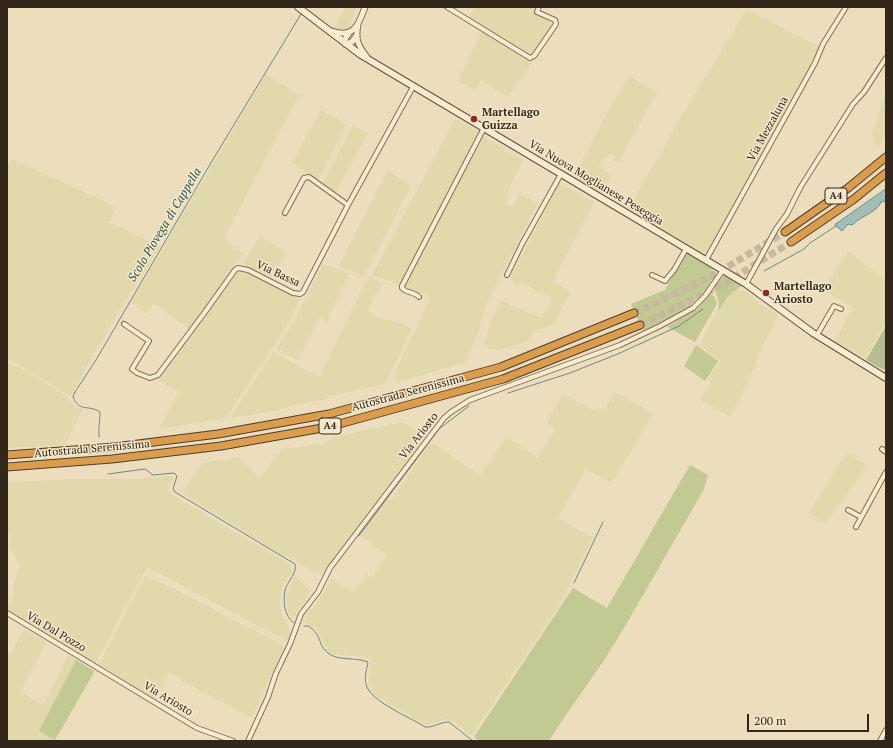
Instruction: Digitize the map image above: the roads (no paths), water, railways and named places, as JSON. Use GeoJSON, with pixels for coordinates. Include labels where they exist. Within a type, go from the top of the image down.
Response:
{"type":"FeatureCollection","features":[{"type":"Feature","properties":{"kind":"highway","name":"A4"},"geometry":{"type":"LineString","coordinates":[[785,232],[848,188],[886,157]]}},
{"type":"Feature","properties":{"kind":"highway","name":"A4"},"geometry":{"type":"LineString","coordinates":[[791,242],[854,199],[886,173]]}},
{"type":"Feature","properties":{"kind":"highway","name":"Autostrada Serenissima"},"geometry":{"type":"LineString","coordinates":[[7,455],[122,446],[218,434],[329,414],[501,367],[634,313]]}},
{"type":"Feature","properties":{"kind":"highway","name":"Autostrada Serenissima"},"geometry":{"type":"LineString","coordinates":[[7,467],[120,458],[221,446],[328,427],[503,379],[640,325]]}},
{"type":"Feature","properties":{"kind":"main road","name":"Via Nuova Moglianese Peseggia"},"geometry":{"type":"LineString","coordinates":[[298,7],[346,44],[370,60],[746,284],[817,335],[886,378]]}},
{"type":"Feature","properties":{"kind":"street"},"geometry":{"type":"LineString","coordinates":[[358,24],[345,39],[346,44],[352,42],[356,36],[358,24],[366,7]]}},
{"type":"Feature","properties":{"kind":"street"},"geometry":{"type":"LineString","coordinates":[[447,7],[530,58],[534,56],[556,24],[555,20],[537,12],[540,7]]}},
{"type":"Feature","properties":{"kind":"street","name":"Via Mezzaluna"},"geometry":{"type":"LineString","coordinates":[[706,260],[812,70],[823,44],[846,7]]}},
{"type":"Feature","properties":{"kind":"street"},"geometry":{"type":"LineString","coordinates":[[323,27],[338,34],[349,33]]}},
{"type":"Feature","properties":{"kind":"street"},"geometry":{"type":"LineString","coordinates":[[356,36],[360,49],[370,60]]}},
{"type":"Feature","properties":{"kind":"street"},"geometry":{"type":"LineString","coordinates":[[746,284],[776,229],[787,214],[800,188],[852,104],[864,92],[886,58]]}},
{"type":"Feature","properties":{"kind":"street","name":"Via Bassa"},"geometry":{"type":"LineString","coordinates":[[124,324],[149,341],[132,369],[133,371],[150,378],[154,377],[162,370],[235,270],[238,268],[248,270],[293,293],[300,294],[303,292],[348,205],[413,87]]}},
{"type":"Feature","properties":{"kind":"street"},"geometry":{"type":"LineString","coordinates":[[419,297],[416,294],[403,289],[402,286],[484,128]]}},
{"type":"Feature","properties":{"kind":"street"},"geometry":{"type":"LineString","coordinates":[[507,275],[522,244],[561,174]]}},
{"type":"Feature","properties":{"kind":"street"},"geometry":{"type":"LineString","coordinates":[[285,213],[304,178],[306,177],[309,177],[348,205]]}},
{"type":"Feature","properties":{"kind":"street"},"geometry":{"type":"LineString","coordinates":[[652,275],[665,281],[674,270],[686,248]]}},
{"type":"Feature","properties":{"kind":"street","name":"Via Ariosto"},"geometry":{"type":"LineString","coordinates":[[248,741],[268,697],[276,673],[290,644],[301,614],[318,592],[330,568],[444,418],[470,400],[620,345],[660,326],[693,308],[705,296],[723,270]]}},
{"type":"Feature","properties":{"kind":"street"},"geometry":{"type":"LineString","coordinates":[[817,335],[834,306],[841,309]]}},
{"type":"Feature","properties":{"kind":"street"},"geometry":{"type":"LineString","coordinates":[[856,527],[886,472]]}},
{"type":"Feature","properties":{"kind":"street"},"geometry":{"type":"LineString","coordinates":[[848,510],[861,517]]}},
{"type":"Feature","properties":{"kind":"street","name":"Via Dal Pozzo"},"geometry":{"type":"LineString","coordinates":[[7,613],[96,666]]}},
{"type":"Feature","properties":{"kind":"street","name":"Via Ariosto"},"geometry":{"type":"LineString","coordinates":[[96,666],[197,728],[234,741]]}},
{"type":"Feature","properties":{"kind":"street"},"geometry":{"type":"LineString","coordinates":[[880,741],[886,730]]}},
{"type":"Feature","properties":{"kind":"water"},"geometry":{"type":"Polygon","coordinates":[[[886,189],[886,201],[881,202],[874,210],[857,220],[852,225],[848,224],[842,231],[835,225],[886,189]]]}},
{"type":"Feature","properties":{"kind":"waterway","name":"Scolo Piovega di Cappella"},"geometry":{"type":"LineString","coordinates":[[99,437],[100,412],[78,405],[73,397],[75,392],[96,360],[212,161],[301,14]]}},
{"type":"Feature","properties":{"kind":"waterway"},"geometry":{"type":"LineString","coordinates":[[764,271],[804,249],[810,243],[836,226]]}},
{"type":"Feature","properties":{"kind":"waterway"},"geometry":{"type":"LineString","coordinates":[[508,393],[570,373],[620,353],[679,326],[703,309]]}},
{"type":"Feature","properties":{"kind":"waterway"},"geometry":{"type":"LineString","coordinates":[[359,536],[439,429],[469,406]]}},
{"type":"Feature","properties":{"kind":"waterway","name":"Scolo Piovega di Cappella"},"geometry":{"type":"LineString","coordinates":[[108,474],[145,469],[153,475],[174,473],[177,476],[173,489],[175,492],[295,564],[295,570],[286,587],[284,596],[286,612],[294,623]]}},
{"type":"Feature","properties":{"kind":"waterway"},"geometry":{"type":"LineString","coordinates":[[574,583],[603,522]]}},
{"type":"Feature","properties":{"kind":"waterway","name":"Scolo Piovega di Cappella"},"geometry":{"type":"LineString","coordinates":[[304,626],[308,626],[313,629],[318,636],[322,647],[328,653],[336,657],[368,662],[365,676],[366,684],[374,696],[382,702],[425,727],[431,727],[449,722],[473,741]]}},
{"type":"Feature","properties":{"kind":"tunnel"},"geometry":{"type":"LineString","coordinates":[[634,313],[714,275],[785,232]]}},
{"type":"Feature","properties":{"kind":"tunnel"},"geometry":{"type":"LineString","coordinates":[[640,325],[722,285],[791,242]]}},
{"type":"Feature","properties":{"kind":"place","name":"Martellago Guizza"},"geometry":{"type":"Point","coordinates":[474,119]}},
{"type":"Feature","properties":{"kind":"place","name":"Martellago Ariosto"},"geometry":{"type":"Point","coordinates":[766,293]}}]}
